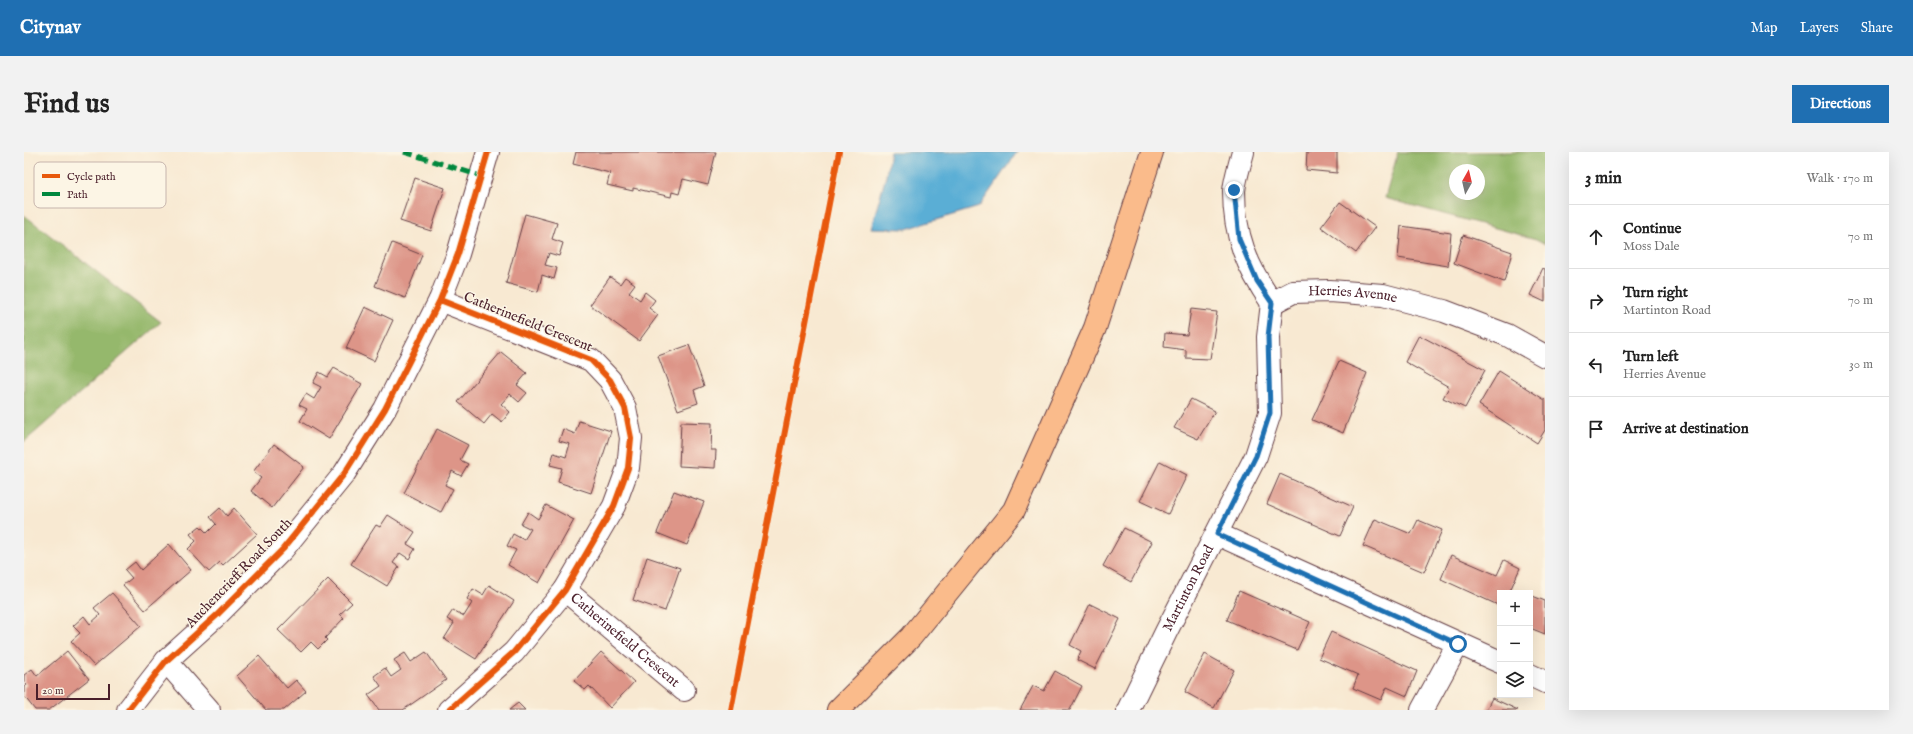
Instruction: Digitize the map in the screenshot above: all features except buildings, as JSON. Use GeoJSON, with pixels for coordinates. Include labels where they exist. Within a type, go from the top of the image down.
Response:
{"type":"FeatureCollection","features":[{"type":"Feature","properties":{"kind":"highway"},"geometry":{"type":"LineString","coordinates":[[838,710],[912,637],[1014,510],[1095,328],[1152,152]]}},
{"type":"Feature","properties":{"kind":"street","name":"Auchencrieff Road South"},"geometry":{"type":"LineString","coordinates":[[128,710],[166,661],[217,615],[283,549],[344,474],[385,409],[440,300],[458,254],[488,152]]}},
{"type":"Feature","properties":{"kind":"street"},"geometry":{"type":"LineString","coordinates":[[1243,152],[1234,190],[1239,239],[1257,281],[1272,303]]}},
{"type":"Feature","properties":{"kind":"street","name":"Herries Avenue"},"geometry":{"type":"LineString","coordinates":[[1272,303],[1293,292],[1330,291],[1382,295],[1444,311],[1500,332],[1545,356]]}},
{"type":"Feature","properties":{"kind":"street","name":"Catherinefield Crescent"},"geometry":{"type":"LineString","coordinates":[[440,300],[591,360],[610,380],[625,408],[631,438],[628,468],[614,506],[564,590],[514,652],[449,710]]}},
{"type":"Feature","properties":{"kind":"street","name":"Martinton Road"},"geometry":{"type":"LineString","coordinates":[[1128,710],[1256,456],[1270,413],[1268,337],[1272,303]]}},
{"type":"Feature","properties":{"kind":"street"},"geometry":{"type":"LineString","coordinates":[[1217,534],[1497,661]]}},
{"type":"Feature","properties":{"kind":"street","name":"Catherinefield Crescent"},"geometry":{"type":"LineString","coordinates":[[564,590],[684,690]]}},
{"type":"Feature","properties":{"kind":"street"},"geometry":{"type":"LineString","coordinates":[[1422,710],[1458,644]]}},
{"type":"Feature","properties":{"kind":"street"},"geometry":{"type":"LineString","coordinates":[[166,661],[209,710]]}},
{"type":"Feature","properties":{"kind":"street"},"geometry":{"type":"LineString","coordinates":[[1533,676],[1545,682]]}},
{"type":"Feature","properties":{"kind":"green space"},"geometry":{"type":"Polygon","coordinates":[[[1398,152],[1545,152],[1545,244],[1536,239],[1385,198],[1398,152]]]}},
{"type":"Feature","properties":{"kind":"green space"},"geometry":{"type":"Polygon","coordinates":[[[24,215],[161,322],[24,442],[24,215]]]}},
{"type":"Feature","properties":{"kind":"water"},"geometry":{"type":"Polygon","coordinates":[[[890,152],[1017,152],[979,207],[906,229],[871,228],[886,176],[890,152]]]}},
{"type":"Feature","properties":{"kind":"marked path"},"geometry":{"type":"LineString","coordinates":[[404,152],[481,176]]}},
{"type":"Feature","properties":{"kind":"cycle path"},"geometry":{"type":"LineString","coordinates":[[128,710],[166,661],[217,615],[283,549],[344,474],[385,409],[440,300],[458,254],[488,152]]}},
{"type":"Feature","properties":{"kind":"cycle path"},"geometry":{"type":"LineString","coordinates":[[731,710],[839,152]]}},
{"type":"Feature","properties":{"kind":"cycle path"},"geometry":{"type":"LineString","coordinates":[[440,300],[591,360],[610,380],[625,408],[631,438],[628,468],[614,506],[565,590],[514,652],[449,710]]}},
{"type":"Feature","properties":{"kind":"route"},"geometry":{"type":"LineString","coordinates":[[1234,190],[1239,239],[1257,281],[1272,303],[1268,337],[1270,413],[1256,456],[1217,534],[1458,644]]}}]}
